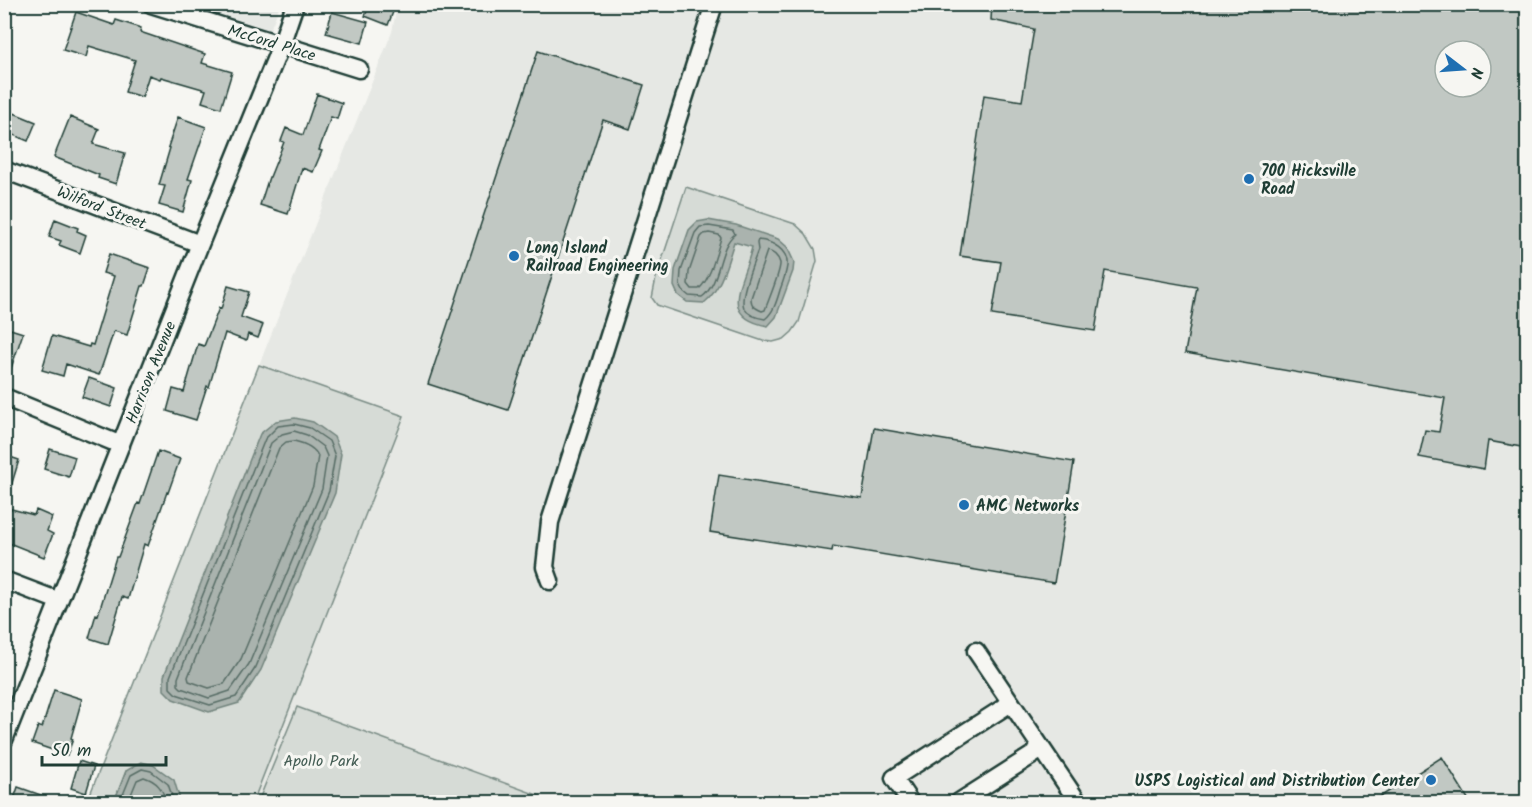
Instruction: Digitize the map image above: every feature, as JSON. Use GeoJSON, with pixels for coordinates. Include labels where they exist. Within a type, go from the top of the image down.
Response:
{"type":"FeatureCollection","features":[{"type":"Feature","properties":{"kind":"street","name":"McCord Place"},"geometry":{"type":"LineString","coordinates":[[151,4],[359,69]]}},
{"type":"Feature","properties":{"kind":"street","name":"Harrison Avenue"},"geometry":{"type":"LineString","coordinates":[[4,740],[281,45],[295,4]]}},
{"type":"Feature","properties":{"kind":"street"},"geometry":{"type":"LineString","coordinates":[[550,581],[545,567],[550,522],[714,4]]}},
{"type":"Feature","properties":{"kind":"street","name":"Wilford Street"},"geometry":{"type":"LineString","coordinates":[[4,170],[200,244]]}},
{"type":"Feature","properties":{"kind":"street"},"geometry":{"type":"LineString","coordinates":[[4,397],[121,445]]}},
{"type":"Feature","properties":{"kind":"street"},"geometry":{"type":"LineString","coordinates":[[4,580],[59,601]]}},
{"type":"Feature","properties":{"kind":"street"},"geometry":{"type":"LineString","coordinates":[[976,651],[1078,802]]}},
{"type":"Feature","properties":{"kind":"street"},"geometry":{"type":"LineString","coordinates":[[910,802],[894,778],[1011,703]]}},
{"type":"Feature","properties":{"kind":"street"},"geometry":{"type":"LineString","coordinates":[[960,802],[1042,749]]}},
{"type":"Feature","properties":{"kind":"shaded area"},"geometry":{"type":"Polygon","coordinates":[[[193,5],[280,5],[270,30],[193,5]]]}},
{"type":"Feature","properties":{"kind":"shaded area"},"geometry":{"type":"Polygon","coordinates":[[[397,5],[1527,5],[1527,802],[253,802],[404,416],[259,365],[392,32],[397,5]]]}},
{"type":"Feature","properties":{"kind":"green space"},"geometry":{"type":"Polygon","coordinates":[[[686,187],[795,224],[806,234],[815,249],[817,261],[799,322],[784,339],[773,342],[763,341],[657,305],[652,298],[656,278],[686,187]]]}},
{"type":"Feature","properties":{"kind":"green space"},"geometry":{"type":"Polygon","coordinates":[[[259,365],[404,416],[253,802],[179,802],[180,800],[126,771],[114,802],[87,802],[259,365]]]}},
{"type":"Feature","properties":{"kind":"green space","name":"Apollo Park"},"geometry":{"type":"Polygon","coordinates":[[[297,707],[540,796],[537,802],[258,802],[297,707]]]}},
{"type":"Feature","properties":{"kind":"water"},"geometry":{"type":"Polygon","coordinates":[[[708,220],[736,225],[778,239],[787,247],[794,262],[793,271],[776,317],[768,326],[752,321],[742,314],[738,305],[740,284],[752,247],[734,242],[720,283],[704,303],[687,302],[678,295],[674,286],[675,270],[689,230],[697,222],[708,220]]]}},
{"type":"Feature","properties":{"kind":"water"},"geometry":{"type":"Polygon","coordinates":[[[295,418],[313,422],[334,437],[341,454],[335,493],[261,670],[239,703],[209,712],[173,699],[164,690],[164,676],[260,434],[276,421],[295,418]]]}},
{"type":"Feature","properties":{"kind":"water"},"geometry":{"type":"Polygon","coordinates":[[[141,762],[153,765],[174,780],[179,802],[114,802],[126,771],[141,762]]]}},
{"type":"Feature","properties":{"kind":"building"},"geometry":{"type":"Polygon","coordinates":[[[370,4],[396,4],[388,25],[365,16],[370,4]]]}},
{"type":"Feature","properties":{"kind":"building","name":"700 Hicksville Road"},"geometry":{"type":"Polygon","coordinates":[[[992,4],[1527,4],[1527,448],[1488,441],[1484,469],[1419,457],[1425,430],[1439,432],[1445,398],[1185,353],[1197,287],[1105,271],[1095,331],[992,315],[1001,262],[960,256],[984,95],[1022,101],[1034,29],[991,20],[992,4]]]}},
{"type":"Feature","properties":{"kind":"building"},"geometry":{"type":"Polygon","coordinates":[[[76,12],[114,25],[116,20],[141,28],[140,32],[205,54],[202,63],[232,72],[221,108],[202,102],[206,90],[149,75],[142,97],[125,92],[135,60],[89,46],[86,57],[63,50],[76,12]]]}},
{"type":"Feature","properties":{"kind":"building"},"geometry":{"type":"Polygon","coordinates":[[[332,12],[368,22],[362,43],[326,33],[332,12]]]}},
{"type":"Feature","properties":{"kind":"building","name":"Long Island Railroad Engineering"},"geometry":{"type":"Polygon","coordinates":[[[538,51],[644,85],[630,129],[603,120],[508,410],[428,384],[538,51]]]}},
{"type":"Feature","properties":{"kind":"building"},"geometry":{"type":"Polygon","coordinates":[[[317,94],[342,103],[337,119],[331,117],[319,150],[322,151],[313,172],[302,168],[288,214],[260,205],[284,142],[281,141],[286,128],[303,135],[317,94]]]}},
{"type":"Feature","properties":{"kind":"building"},"geometry":{"type":"Polygon","coordinates":[[[4,109],[36,122],[28,141],[4,131],[4,109]]]}},
{"type":"Feature","properties":{"kind":"building"},"geometry":{"type":"Polygon","coordinates":[[[70,117],[99,129],[93,144],[125,153],[116,184],[54,157],[70,117]]]}},
{"type":"Feature","properties":{"kind":"building"},"geometry":{"type":"Polygon","coordinates":[[[178,117],[206,127],[188,179],[192,180],[183,212],[159,205],[165,186],[159,185],[178,117]]]}},
{"type":"Feature","properties":{"kind":"building"},"geometry":{"type":"Polygon","coordinates":[[[55,219],[78,228],[77,231],[86,235],[80,253],[59,245],[61,241],[49,237],[55,219]]]}},
{"type":"Feature","properties":{"kind":"building"},"geometry":{"type":"Polygon","coordinates":[[[109,254],[150,268],[127,335],[114,331],[99,375],[66,364],[63,376],[42,370],[52,336],[89,347],[90,344],[93,345],[114,276],[103,273],[109,254]]]}},
{"type":"Feature","properties":{"kind":"building"},"geometry":{"type":"Polygon","coordinates":[[[228,286],[249,292],[241,317],[263,325],[258,338],[248,334],[246,341],[225,333],[209,387],[207,386],[196,420],[167,411],[173,389],[184,392],[198,344],[204,346],[219,308],[221,309],[228,286]]]}},
{"type":"Feature","properties":{"kind":"building"},"geometry":{"type":"Polygon","coordinates":[[[4,327],[23,333],[7,380],[4,380],[4,327]]]}},
{"type":"Feature","properties":{"kind":"building"},"geometry":{"type":"Polygon","coordinates":[[[89,378],[117,388],[111,407],[82,397],[89,378]]]}},
{"type":"Feature","properties":{"kind":"building","name":"AMC Networks"},"geometry":{"type":"Polygon","coordinates":[[[874,428],[1074,462],[1054,583],[833,546],[832,551],[710,532],[719,475],[862,498],[874,428]]]}},
{"type":"Feature","properties":{"kind":"building"},"geometry":{"type":"Polygon","coordinates":[[[50,449],[75,457],[69,477],[44,469],[50,449]]]}},
{"type":"Feature","properties":{"kind":"building"},"geometry":{"type":"Polygon","coordinates":[[[158,451],[180,459],[148,546],[144,544],[128,599],[122,597],[108,644],[89,638],[116,557],[118,557],[138,503],[140,504],[158,451]]]}},
{"type":"Feature","properties":{"kind":"building"},"geometry":{"type":"Polygon","coordinates":[[[4,455],[19,460],[8,496],[4,495],[4,455]]]}},
{"type":"Feature","properties":{"kind":"building"},"geometry":{"type":"Polygon","coordinates":[[[4,507],[34,515],[36,510],[52,517],[47,531],[53,534],[44,557],[4,541],[4,507]]]}},
{"type":"Feature","properties":{"kind":"building"},"geometry":{"type":"Polygon","coordinates":[[[54,690],[82,699],[67,755],[32,743],[38,726],[42,728],[54,690]]]}},
{"type":"Feature","properties":{"kind":"building","name":"USPS Logistical and Distribution Center"},"geometry":{"type":"Polygon","coordinates":[[[1442,757],[1470,802],[1372,802],[1442,757]]]}},
{"type":"Feature","properties":{"kind":"building"},"geometry":{"type":"Polygon","coordinates":[[[79,761],[94,766],[86,793],[71,788],[79,761]]]}},
{"type":"Feature","properties":{"kind":"building"},"geometry":{"type":"Polygon","coordinates":[[[18,787],[55,800],[55,802],[13,802],[18,787]]]}},
{"type":"Feature","properties":{"kind":"place","name":"700 Hicksville Road"},"geometry":{"type":"Point","coordinates":[1249,179]}},
{"type":"Feature","properties":{"kind":"place","name":"Long Island Railroad Engineering"},"geometry":{"type":"Point","coordinates":[514,256]}},
{"type":"Feature","properties":{"kind":"place","name":"AMC Networks"},"geometry":{"type":"Point","coordinates":[964,505]}},
{"type":"Feature","properties":{"kind":"place","name":"USPS Logistical and Distribution Center"},"geometry":{"type":"Point","coordinates":[1431,780]}}]}
